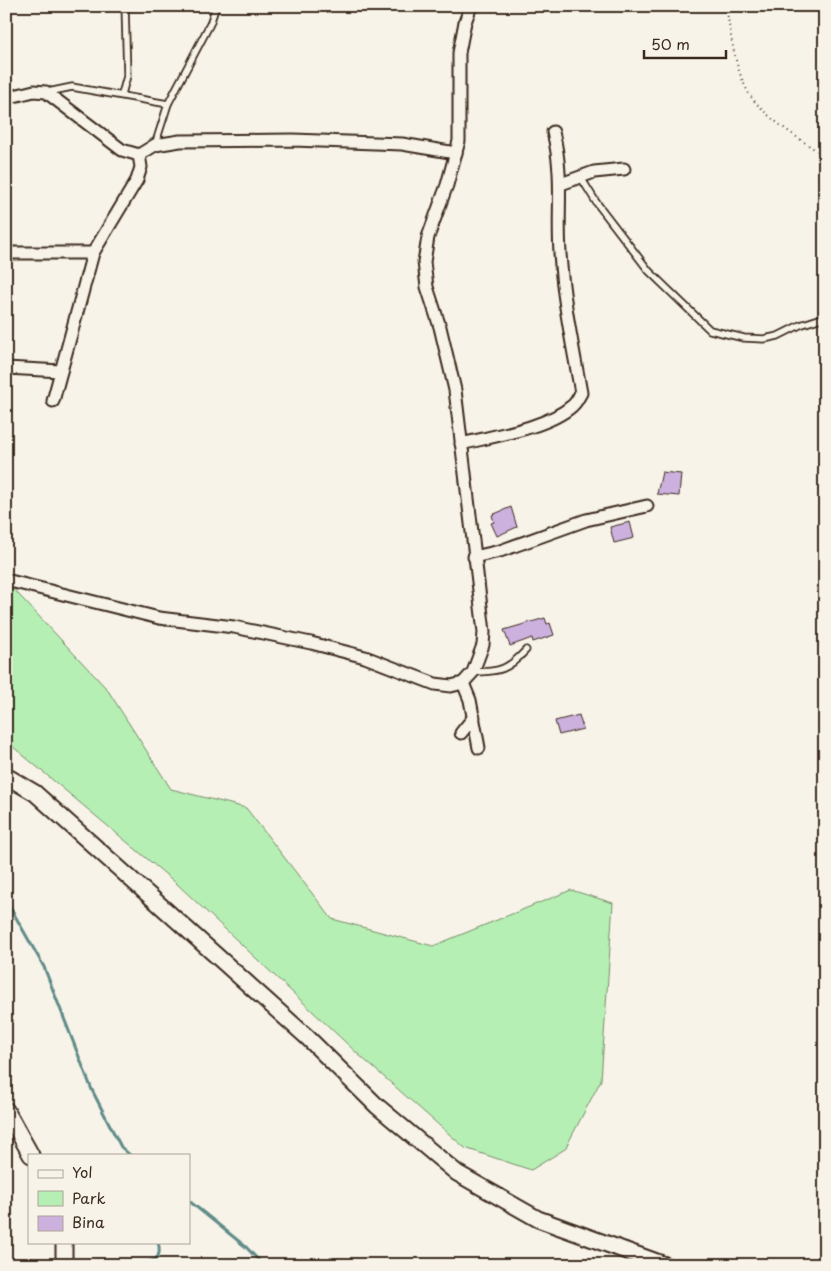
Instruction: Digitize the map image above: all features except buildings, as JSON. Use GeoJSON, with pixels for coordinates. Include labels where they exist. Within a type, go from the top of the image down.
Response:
{"type":"FeatureCollection","features":[{"type":"Feature","properties":{"kind":"street"},"geometry":{"type":"LineString","coordinates":[[6,580],[159,618],[234,627],[311,643],[365,657],[436,684],[452,686],[463,683],[473,672],[483,644],[484,632],[455,390],[440,327],[427,287],[424,262],[428,237],[459,141],[459,53],[464,22],[471,6]]}},
{"type":"Feature","properties":{"kind":"street"},"geometry":{"type":"LineString","coordinates":[[6,98],[34,91],[46,92],[122,150],[139,155],[155,145],[180,141],[294,140],[402,144],[456,153]]}},
{"type":"Feature","properties":{"kind":"street"},"geometry":{"type":"LineString","coordinates":[[461,444],[558,416],[573,406],[581,394],[563,301],[560,250],[560,184],[553,132]]}},
{"type":"Feature","properties":{"kind":"street"},"geometry":{"type":"LineString","coordinates":[[53,401],[92,253],[137,180],[141,167],[139,155]]}},
{"type":"Feature","properties":{"kind":"street"},"geometry":{"type":"LineString","coordinates":[[560,184],[580,176],[624,169]]}},
{"type":"Feature","properties":{"kind":"street"},"geometry":{"type":"LineString","coordinates":[[6,253],[92,253]]}},
{"type":"Feature","properties":{"kind":"street"},"geometry":{"type":"LineString","coordinates":[[6,368],[61,371]]}},
{"type":"Feature","properties":{"kind":"street"},"geometry":{"type":"LineString","coordinates":[[474,556],[500,552],[586,520],[647,506]]}},
{"type":"Feature","properties":{"kind":"street"},"geometry":{"type":"LineString","coordinates":[[463,683],[474,717],[479,748]]}},
{"type":"Feature","properties":{"kind":"street"},"geometry":{"type":"LineString","coordinates":[[461,733],[474,717]]}},
{"type":"Feature","properties":{"kind":"street"},"geometry":{"type":"LineString","coordinates":[[6,776],[35,793],[307,1037],[377,1106],[457,1173],[538,1219],[665,1265]]}},
{"type":"Feature","properties":{"kind":"street"},"geometry":{"type":"LineString","coordinates":[[6,1110],[30,1154]]}},
{"type":"Feature","properties":{"kind":"street"},"geometry":{"type":"LineString","coordinates":[[64,1244],[64,1265]]}},
{"type":"Feature","properties":{"kind":"lane"},"geometry":{"type":"LineString","coordinates":[[122,94],[127,76],[125,6]]}},
{"type":"Feature","properties":{"kind":"lane"},"geometry":{"type":"LineString","coordinates":[[155,145],[168,104],[210,24],[216,6]]}},
{"type":"Feature","properties":{"kind":"lane"},"geometry":{"type":"LineString","coordinates":[[46,92],[72,88],[122,94],[168,104]]}},
{"type":"Feature","properties":{"kind":"lane"},"geometry":{"type":"LineString","coordinates":[[580,176],[602,209],[649,271],[710,330],[744,338],[764,339],[778,336],[825,317]]}},
{"type":"Feature","properties":{"kind":"lane"},"geometry":{"type":"LineString","coordinates":[[473,672],[494,672],[509,666],[526,650]]}},
{"type":"Feature","properties":{"kind":"path"},"geometry":{"type":"LineString","coordinates":[[726,6],[736,58],[749,93],[759,107],[825,156]]}},
{"type":"Feature","properties":{"kind":"path"},"geometry":{"type":"LineString","coordinates":[[815,320],[825,295]]}},
{"type":"Feature","properties":{"kind":"green space"},"geometry":{"type":"Polygon","coordinates":[[[6,581],[107,689],[171,789],[246,808],[332,919],[433,946],[571,890],[613,903],[601,1080],[565,1149],[531,1170],[465,1148],[359,1055],[176,883],[6,741],[6,581]]]}},
{"type":"Feature","properties":{"kind":"waterway"},"geometry":{"type":"LineString","coordinates":[[6,900],[44,967],[92,1090],[121,1147],[129,1154]]}},
{"type":"Feature","properties":{"kind":"waterway"},"geometry":{"type":"LineString","coordinates":[[190,1202],[246,1247],[263,1265]]}},
{"type":"Feature","properties":{"kind":"waterway"},"geometry":{"type":"LineString","coordinates":[[135,1265],[154,1260],[159,1254],[158,1244]]}}]}
